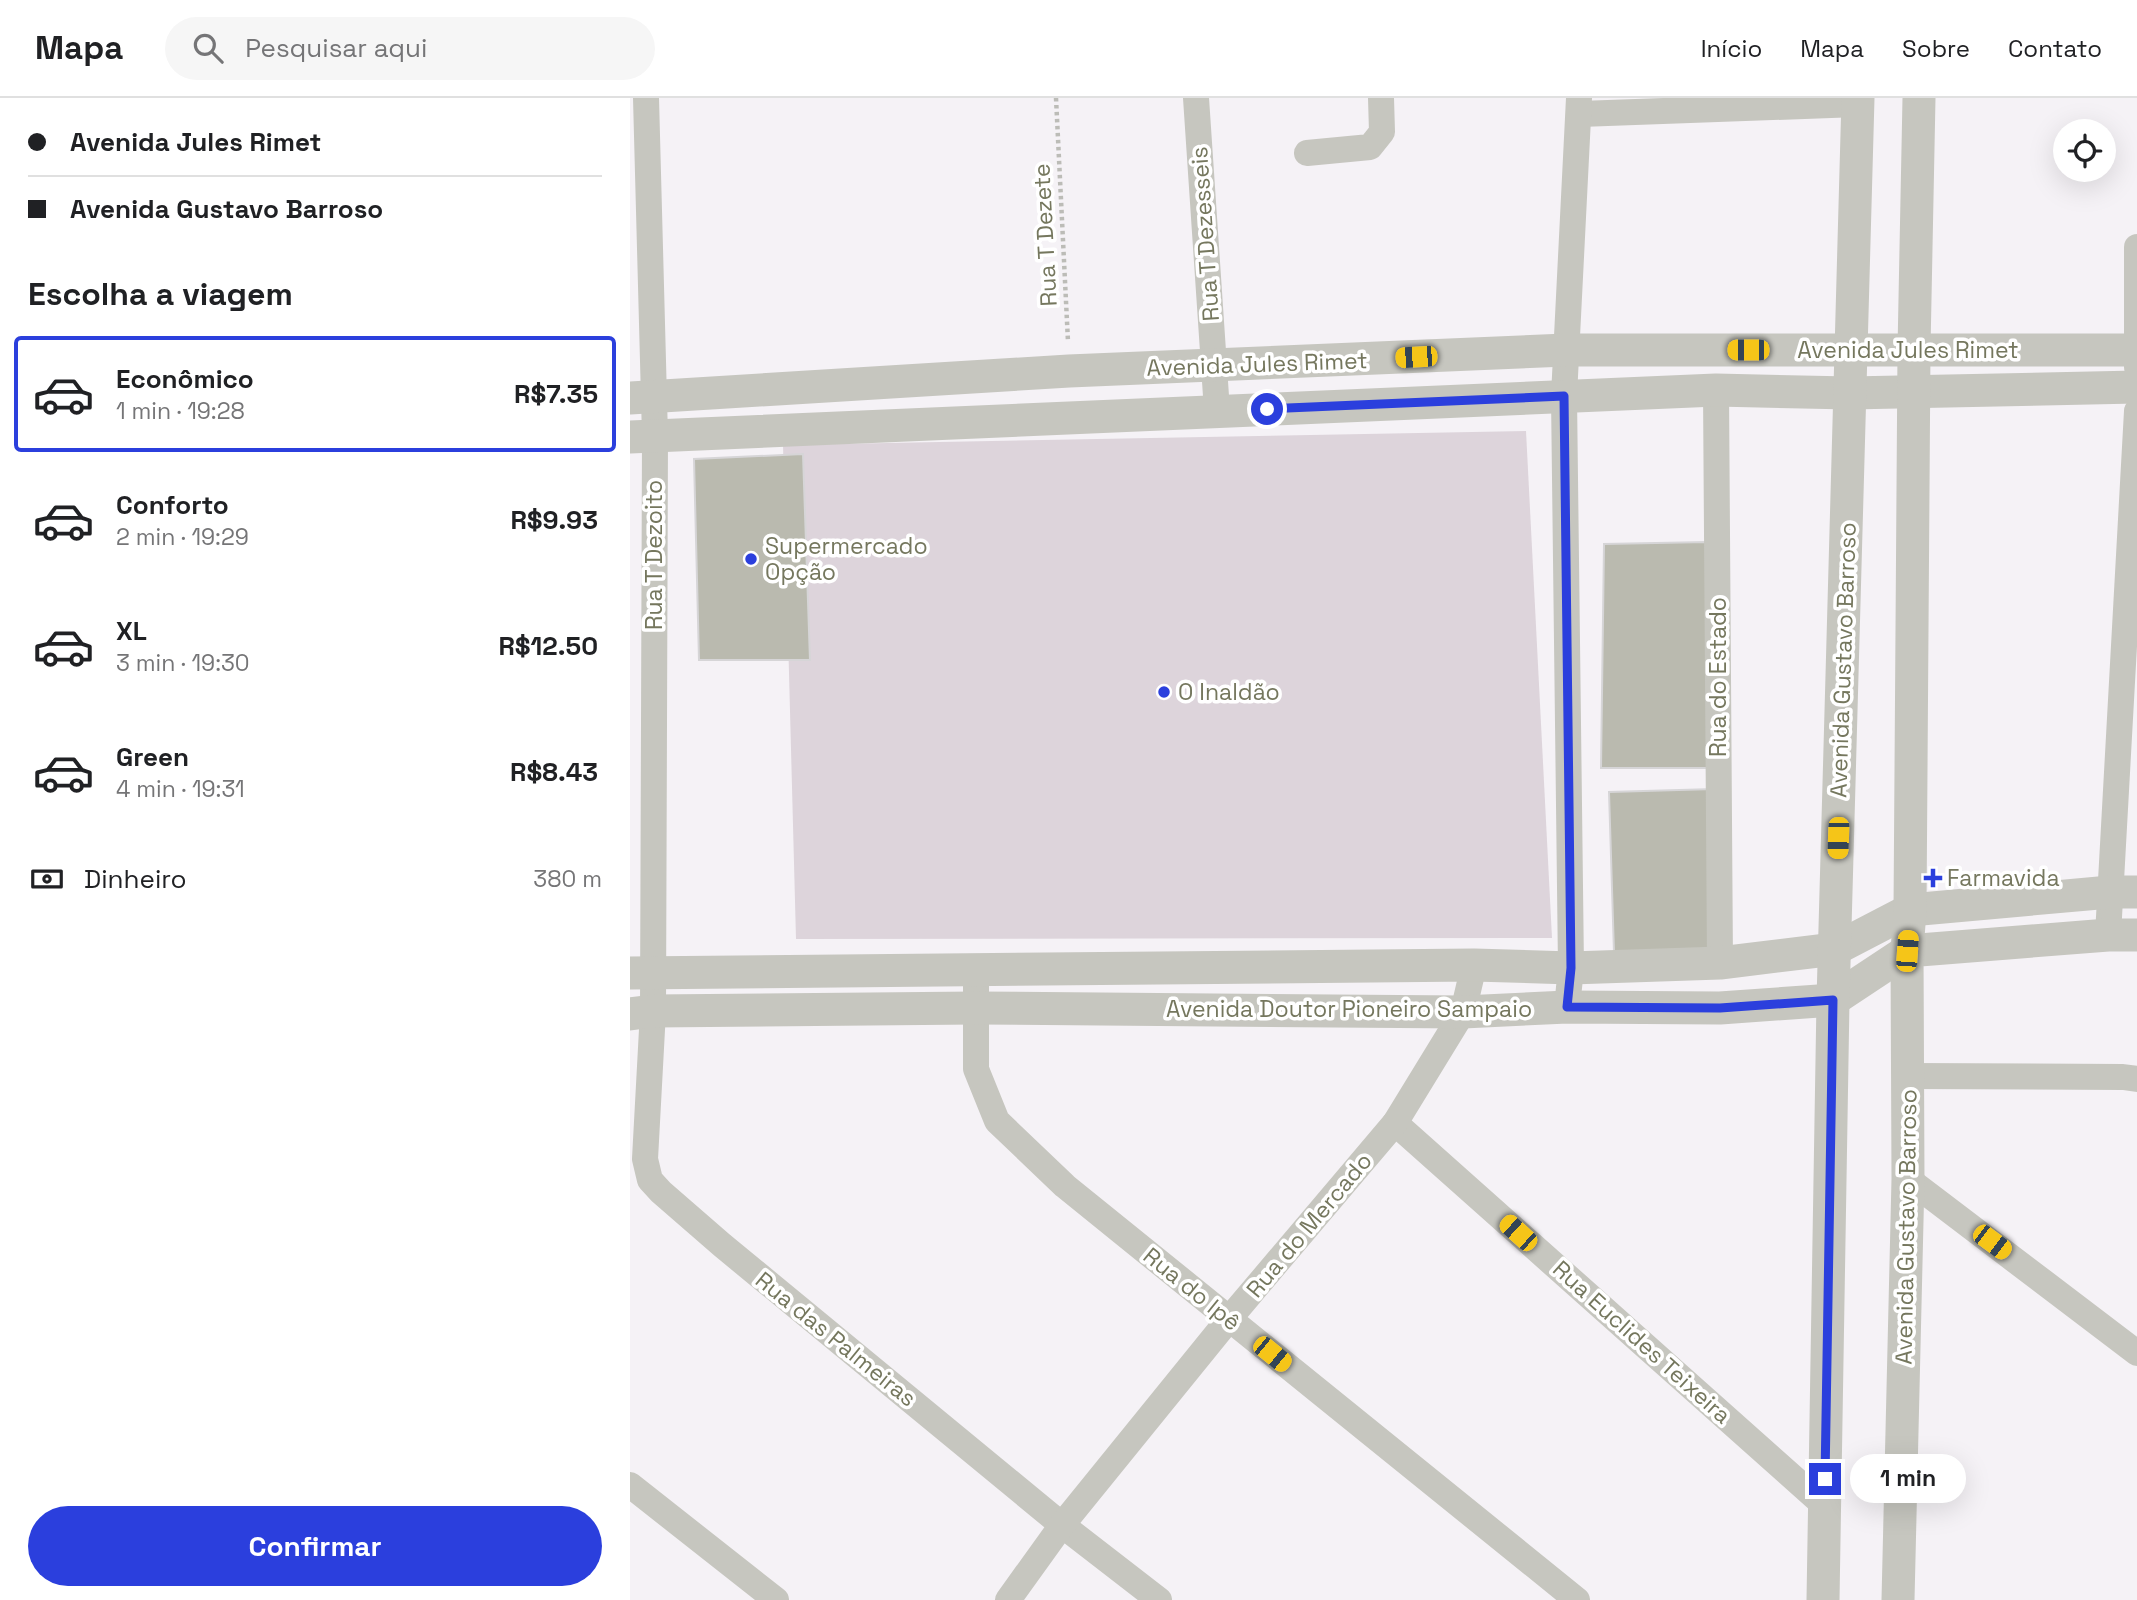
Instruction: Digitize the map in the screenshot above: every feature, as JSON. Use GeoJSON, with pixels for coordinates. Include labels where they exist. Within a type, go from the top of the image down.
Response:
{"type":"FeatureCollection","features":[{"type":"Feature","properties":{"kind":"street","name":"Rua T Dezoito"},"geometry":{"type":"LineString","coordinates":[[641,1012],[642,397],[646,98]]}},
{"type":"Feature","properties":{"kind":"street","name":"Rua T Dezesseis"},"geometry":{"type":"LineString","coordinates":[[1196,98],[1217,411]]}},
{"type":"Feature","properties":{"kind":"street"},"geometry":{"type":"LineString","coordinates":[[1307,153],[1370,147],[1382,132],[1381,98]]}},
{"type":"Feature","properties":{"kind":"street","name":"Avenida Gustavo Barroso"},"geometry":{"type":"LineString","coordinates":[[1898,1600],[1908,1179],[1907,951],[1910,910],[1914,349],[1919,98]]}},
{"type":"Feature","properties":{"kind":"street"},"geometry":{"type":"LineString","coordinates":[[1567,1007],[1571,968],[1564,396],[1579,106],[1858,101]]}},
{"type":"Feature","properties":{"kind":"street","name":"Avenida Gustavo Barroso"},"geometry":{"type":"LineString","coordinates":[[1823,1600],[1833,1000],[1858,101]]}},
{"type":"Feature","properties":{"kind":"street"},"geometry":{"type":"LineString","coordinates":[[2137,247],[2137,356]]}},
{"type":"Feature","properties":{"kind":"street","name":"Avenida Jules Rimet"},"geometry":{"type":"LineString","coordinates":[[642,397],[1069,371],[1566,350],[1914,349],[2137,356]]}},
{"type":"Feature","properties":{"kind":"street"},"geometry":{"type":"LineString","coordinates":[[1366,359],[1366,404]]}},
{"type":"Feature","properties":{"kind":"street","name":"Avenida Jules Rimet"},"geometry":{"type":"LineString","coordinates":[[643,436],[1716,390],[1850,394],[2137,387]]}},
{"type":"Feature","properties":{"kind":"street","name":"Rua do Estado"},"geometry":{"type":"LineString","coordinates":[[1716,390],[1720,963]]}},
{"type":"Feature","properties":{"kind":"street"},"geometry":{"type":"LineString","coordinates":[[2122,935],[2137,411]]}},
{"type":"Feature","properties":{"kind":"street","name":"Avenida Doutor Pioneiro Sampaio"},"geometry":{"type":"LineString","coordinates":[[641,973],[1474,965],[1571,968],[1720,963],[1835,949],[1910,910],[2123,892]]}},
{"type":"Feature","properties":{"kind":"street","name":"Avenida Doutor Pioneiro Sampaio"},"geometry":{"type":"LineString","coordinates":[[641,1012],[976,1009],[1463,1012],[1567,1007],[1720,1008],[1833,1000],[1907,951],[2122,935]]}},
{"type":"Feature","properties":{"kind":"street","name":"Rua do Mercado"},"geometry":{"type":"LineString","coordinates":[[1008,1600],[1062,1525],[1229,1319],[1395,1123],[1463,1012],[1474,965]]}},
{"type":"Feature","properties":{"kind":"street","name":"Rua do Ipê"},"geometry":{"type":"LineString","coordinates":[[976,971],[976,1069],[997,1121],[1066,1186],[1577,1600]]}},
{"type":"Feature","properties":{"kind":"street","name":"Rua das Palmeiras"},"geometry":{"type":"LineString","coordinates":[[641,1012],[638,1159],[650,1180],[722,1245],[1062,1525],[1158,1600]]}},
{"type":"Feature","properties":{"kind":"street"},"geometry":{"type":"LineString","coordinates":[[1909,1076],[2137,1079]]}},
{"type":"Feature","properties":{"kind":"street","name":"Rua Euclides Teixeira"},"geometry":{"type":"LineString","coordinates":[[1395,1123],[1825,1506]]}},
{"type":"Feature","properties":{"kind":"street"},"geometry":{"type":"LineString","coordinates":[[1908,1179],[2137,1353]]}},
{"type":"Feature","properties":{"kind":"street"},"geometry":{"type":"LineString","coordinates":[[630,1485],[776,1600]]}},
{"type":"Feature","properties":{"kind":"path","name":"Rua T Dezete"},"geometry":{"type":"LineString","coordinates":[[1056,98],[1069,371]]}},
{"type":"Feature","properties":{"kind":"shaded area","name":"O Inaldão"},"geometry":{"type":"Polygon","coordinates":[[[1526,431],[1552,938],[796,939],[783,445],[1526,431]]]}},
{"type":"Feature","properties":{"kind":"building","name":"Supermercado Opção"},"geometry":{"type":"Polygon","coordinates":[[[803,454],[810,660],[699,660],[694,459],[803,454]]]}},
{"type":"Feature","properties":{"kind":"building"},"geometry":{"type":"Polygon","coordinates":[[[1707,542],[1712,768],[1601,768],[1604,544],[1707,542]]]}},
{"type":"Feature","properties":{"kind":"building"},"geometry":{"type":"Polygon","coordinates":[[[1714,789],[1714,949],[1614,953],[1609,792],[1714,789]]]}},
{"type":"Feature","properties":{"kind":"place","name":"Supermercado Opção"},"geometry":{"type":"Point","coordinates":[751,559]}},
{"type":"Feature","properties":{"kind":"place","name":"O Inaldão"},"geometry":{"type":"Point","coordinates":[1164,692]}},
{"type":"Feature","properties":{"kind":"place","name":"Farmavida"},"geometry":{"type":"Point","coordinates":[1933,878]}},
{"type":"Feature","properties":{"kind":"route"},"geometry":{"type":"LineString","coordinates":[[1267,409],[1564,396],[1571,968],[1567,1007],[1720,1008],[1833,1000],[1825,1479]]}}]}
